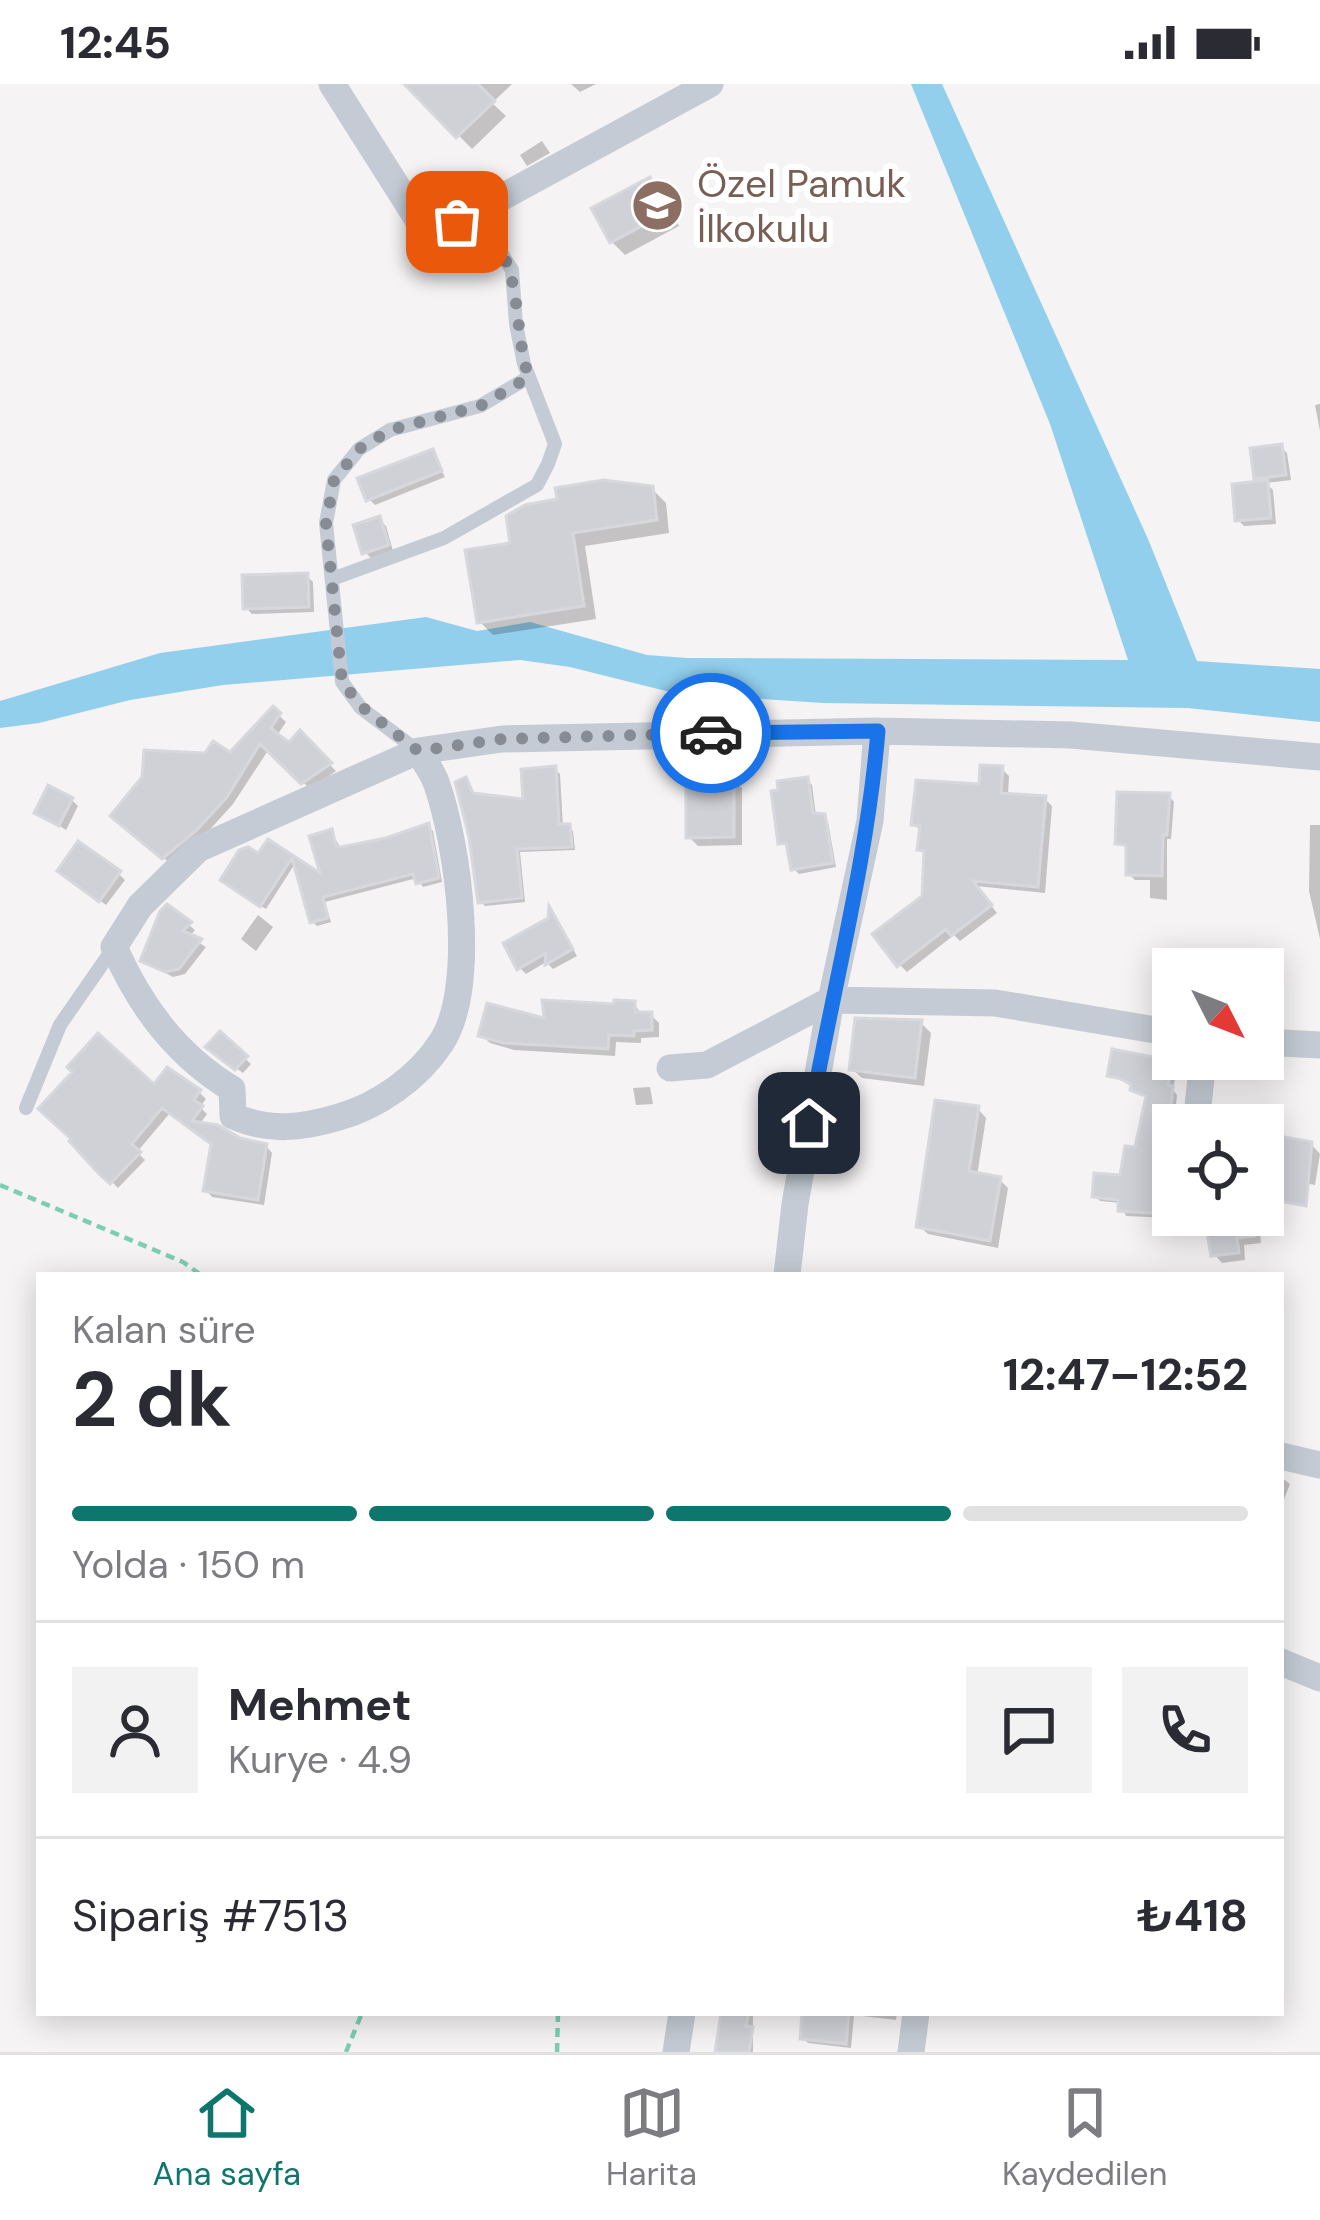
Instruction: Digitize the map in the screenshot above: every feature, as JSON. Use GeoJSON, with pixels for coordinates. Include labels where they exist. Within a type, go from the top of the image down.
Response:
{"type":"FeatureCollection","features":[{"type":"Feature","properties":{"kind":"street"},"geometry":{"type":"LineString","coordinates":[[332,84],[429,237],[710,84]]}},
{"type":"Feature","properties":{"kind":"street"},"geometry":{"type":"LineString","coordinates":[[787,1272],[831,1000],[870,821],[878,731]]}},
{"type":"Feature","properties":{"kind":"street"},"geometry":{"type":"LineString","coordinates":[[418,751],[436,779],[454,858],[458,997],[442,1042],[408,1079],[366,1109],[305,1127],[256,1126],[233,1115],[232,1089],[208,1075],[164,1033],[132,988],[114,947],[140,906],[198,849],[418,751],[502,739],[878,731],[1071,735],[1320,757]]}},
{"type":"Feature","properties":{"kind":"street"},"geometry":{"type":"LineString","coordinates":[[670,1068],[707,1065],[831,1000],[995,1003],[1152,1029]]}},
{"type":"Feature","properties":{"kind":"street"},"geometry":{"type":"LineString","coordinates":[[1284,1043],[1320,1046]]}},
{"type":"Feature","properties":{"kind":"street"},"geometry":{"type":"LineString","coordinates":[[1284,1457],[1320,1465]]}},
{"type":"Feature","properties":{"kind":"street"},"geometry":{"type":"LineString","coordinates":[[1284,1663],[1320,1678]]}},
{"type":"Feature","properties":{"kind":"street"},"geometry":{"type":"LineString","coordinates":[[676,2052],[682,2016]]}},
{"type":"Feature","properties":{"kind":"street"},"geometry":{"type":"LineString","coordinates":[[911,2052],[916,2016]]}},
{"type":"Feature","properties":{"kind":"lane"},"geometry":{"type":"LineString","coordinates":[[332,579],[444,538],[537,485],[555,444],[529,377],[516,324],[512,270],[495,243],[457,222]]}},
{"type":"Feature","properties":{"kind":"lane"},"geometry":{"type":"LineString","coordinates":[[418,751],[362,707],[342,682],[326,524],[334,480],[359,449],[390,430],[480,406],[529,377]]}},
{"type":"Feature","properties":{"kind":"lane"},"geometry":{"type":"LineString","coordinates":[[26,1108],[60,1025],[114,947]]}},
{"type":"Feature","properties":{"kind":"path"},"geometry":{"type":"LineString","coordinates":[[0,1185],[197,1272]]}},
{"type":"Feature","properties":{"kind":"path"},"geometry":{"type":"LineString","coordinates":[[346,2052],[361,2016]]}},
{"type":"Feature","properties":{"kind":"path"},"geometry":{"type":"LineString","coordinates":[[556,2052],[558,2016]]}},
{"type":"Feature","properties":{"kind":"water"},"geometry":{"type":"Polygon","coordinates":[[[911,84],[942,84],[1148,539],[1197,661],[1320,669],[1320,722],[1188,708],[823,703],[674,693],[570,667],[520,660],[223,685],[0,728],[0,701],[160,653],[426,617],[477,631],[530,622],[647,655],[687,658],[1128,660],[1050,424],[911,84]]]}},
{"type":"Feature","properties":{"kind":"building"},"geometry":{"type":"Polygon","coordinates":[[[404,84],[478,84],[495,101],[456,138],[404,84]]]}},
{"type":"Feature","properties":{"kind":"building"},"geometry":{"type":"Polygon","coordinates":[[[650,177],[668,212],[610,243],[591,208],[650,177]]]}},
{"type":"Feature","properties":{"kind":"building"},"geometry":{"type":"Polygon","coordinates":[[[1282,444],[1286,475],[1254,479],[1250,448],[1282,444]]]}},
{"type":"Feature","properties":{"kind":"building"},"geometry":{"type":"Polygon","coordinates":[[[433,449],[442,471],[366,501],[357,478],[433,449]]]}},
{"type":"Feature","properties":{"kind":"building"},"geometry":{"type":"Polygon","coordinates":[[[603,480],[653,486],[657,520],[573,533],[584,606],[477,623],[465,550],[510,543],[506,516],[525,505],[557,499],[555,488],[603,480]]]}},
{"type":"Feature","properties":{"kind":"building"},"geometry":{"type":"Polygon","coordinates":[[[1268,480],[1271,518],[1235,521],[1232,484],[1268,480]]]}},
{"type":"Feature","properties":{"kind":"building"},"geometry":{"type":"Polygon","coordinates":[[[380,516],[389,545],[362,554],[353,525],[380,516]]]}},
{"type":"Feature","properties":{"kind":"building"},"geometry":{"type":"Polygon","coordinates":[[[308,573],[309,607],[243,609],[242,575],[308,573]]]}},
{"type":"Feature","properties":{"kind":"building"},"geometry":{"type":"Polygon","coordinates":[[[273,706],[281,713],[271,728],[289,742],[300,730],[332,763],[301,784],[260,744],[227,797],[162,859],[110,816],[142,777],[144,750],[205,753],[213,741],[230,752],[273,706]]]}},
{"type":"Feature","properties":{"kind":"building"},"geometry":{"type":"Polygon","coordinates":[[[721,752],[721,776],[734,776],[734,837],[686,838],[686,776],[702,776],[702,753],[721,752]]]}},
{"type":"Feature","properties":{"kind":"building"},"geometry":{"type":"Polygon","coordinates":[[[980,765],[1003,766],[1001,793],[1046,796],[1038,887],[973,881],[992,905],[951,936],[946,929],[897,967],[872,934],[922,896],[924,851],[917,850],[920,826],[911,825],[916,780],[979,784],[980,765]]]}},
{"type":"Feature","properties":{"kind":"building"},"geometry":{"type":"Polygon","coordinates":[[[556,766],[559,824],[570,824],[572,847],[517,849],[522,898],[478,903],[455,782],[466,777],[473,793],[523,799],[521,769],[556,766]]]}},
{"type":"Feature","properties":{"kind":"building"},"geometry":{"type":"Polygon","coordinates":[[[808,777],[813,813],[825,814],[833,863],[791,870],[786,843],[778,844],[771,791],[778,790],[777,781],[808,777]]]}},
{"type":"Feature","properties":{"kind":"building"},"geometry":{"type":"Polygon","coordinates":[[[48,785],[73,798],[59,826],[34,813],[48,785]]]}},
{"type":"Feature","properties":{"kind":"building"},"geometry":{"type":"Polygon","coordinates":[[[1117,792],[1170,793],[1162,876],[1126,875],[1126,845],[1115,844],[1117,792]]]}},
{"type":"Feature","properties":{"kind":"building"},"geometry":{"type":"Polygon","coordinates":[[[429,823],[439,878],[416,884],[413,874],[323,897],[328,918],[310,923],[292,858],[260,907],[220,880],[239,850],[248,847],[258,853],[268,839],[320,873],[309,836],[332,829],[336,846],[341,847],[429,823]]]}},
{"type":"Feature","properties":{"kind":"building"},"geometry":{"type":"Polygon","coordinates":[[[78,841],[121,871],[99,902],[57,871],[78,841]]]}},
{"type":"Feature","properties":{"kind":"building"},"geometry":{"type":"Polygon","coordinates":[[[167,904],[192,922],[183,931],[202,939],[179,969],[165,972],[140,961],[167,904]]]}},
{"type":"Feature","properties":{"kind":"building"},"geometry":{"type":"Polygon","coordinates":[[[549,906],[573,949],[545,965],[546,953],[517,970],[503,943],[548,918],[549,906]]]}},
{"type":"Feature","properties":{"kind":"building"},"geometry":{"type":"Polygon","coordinates":[[[542,1000],[635,1001],[635,1012],[652,1012],[652,1030],[634,1031],[634,1036],[609,1035],[608,1049],[504,1043],[478,1036],[487,1003],[544,1018],[542,1000]]]}},
{"type":"Feature","properties":{"kind":"building"},"geometry":{"type":"Polygon","coordinates":[[[855,1018],[922,1020],[915,1078],[849,1070],[855,1018]]]}},
{"type":"Feature","properties":{"kind":"building"},"geometry":{"type":"Polygon","coordinates":[[[220,1031],[248,1056],[235,1070],[205,1047],[220,1031]]]}},
{"type":"Feature","properties":{"kind":"building"},"geometry":{"type":"Polygon","coordinates":[[[98,1033],[154,1084],[167,1067],[201,1090],[194,1100],[203,1106],[192,1121],[218,1125],[240,1138],[267,1144],[258,1200],[203,1191],[211,1144],[162,1108],[132,1144],[141,1152],[110,1184],[99,1174],[38,1109],[72,1072],[67,1067],[98,1033]]]}},
{"type":"Feature","properties":{"kind":"building"},"geometry":{"type":"Polygon","coordinates":[[[1112,1049],[1152,1057],[1152,1080],[1169,1080],[1168,1085],[1173,1086],[1171,1104],[1152,1104],[1152,1213],[1118,1211],[1118,1200],[1092,1197],[1094,1173],[1120,1175],[1125,1146],[1135,1147],[1146,1096],[1130,1090],[1131,1085],[1122,1079],[1107,1076],[1112,1049]]]}},
{"type":"Feature","properties":{"kind":"building"},"geometry":{"type":"Polygon","coordinates":[[[935,1100],[979,1106],[969,1171],[1001,1177],[990,1241],[916,1227],[935,1100]]]}},
{"type":"Feature","properties":{"kind":"building"},"geometry":{"type":"Polygon","coordinates":[[[1284,1137],[1312,1142],[1306,1206],[1284,1202],[1284,1137]]]}},
{"type":"Feature","properties":{"kind":"building"},"geometry":{"type":"Polygon","coordinates":[[[1208,1236],[1255,1236],[1237,1238],[1239,1253],[1211,1256],[1208,1236]]]}},
{"type":"Feature","properties":{"kind":"building"},"geometry":{"type":"Polygon","coordinates":[[[721,2016],[748,2016],[746,2026],[753,2027],[749,2052],[715,2052],[721,2016]]]}},
{"type":"Feature","properties":{"kind":"building"},"geometry":{"type":"Polygon","coordinates":[[[802,2016],[849,2016],[846,2044],[800,2039],[802,2016]]]}},
{"type":"Feature","properties":{"kind":"way so far"},"geometry":{"type":"LineString","coordinates":[[457,222],[495,243],[512,270],[516,324],[529,377],[480,406],[390,430],[359,449],[334,480],[326,524],[342,682],[362,707],[418,751],[502,739],[711,733]]}},
{"type":"Feature","properties":{"kind":"place","name":"Özel Pamuk İlkokulu"},"geometry":{"type":"Point","coordinates":[658,205]}},
{"type":"Feature","properties":{"kind":"route"},"geometry":{"type":"LineString","coordinates":[[711,733],[878,731],[870,821],[809,1123]]}}]}
